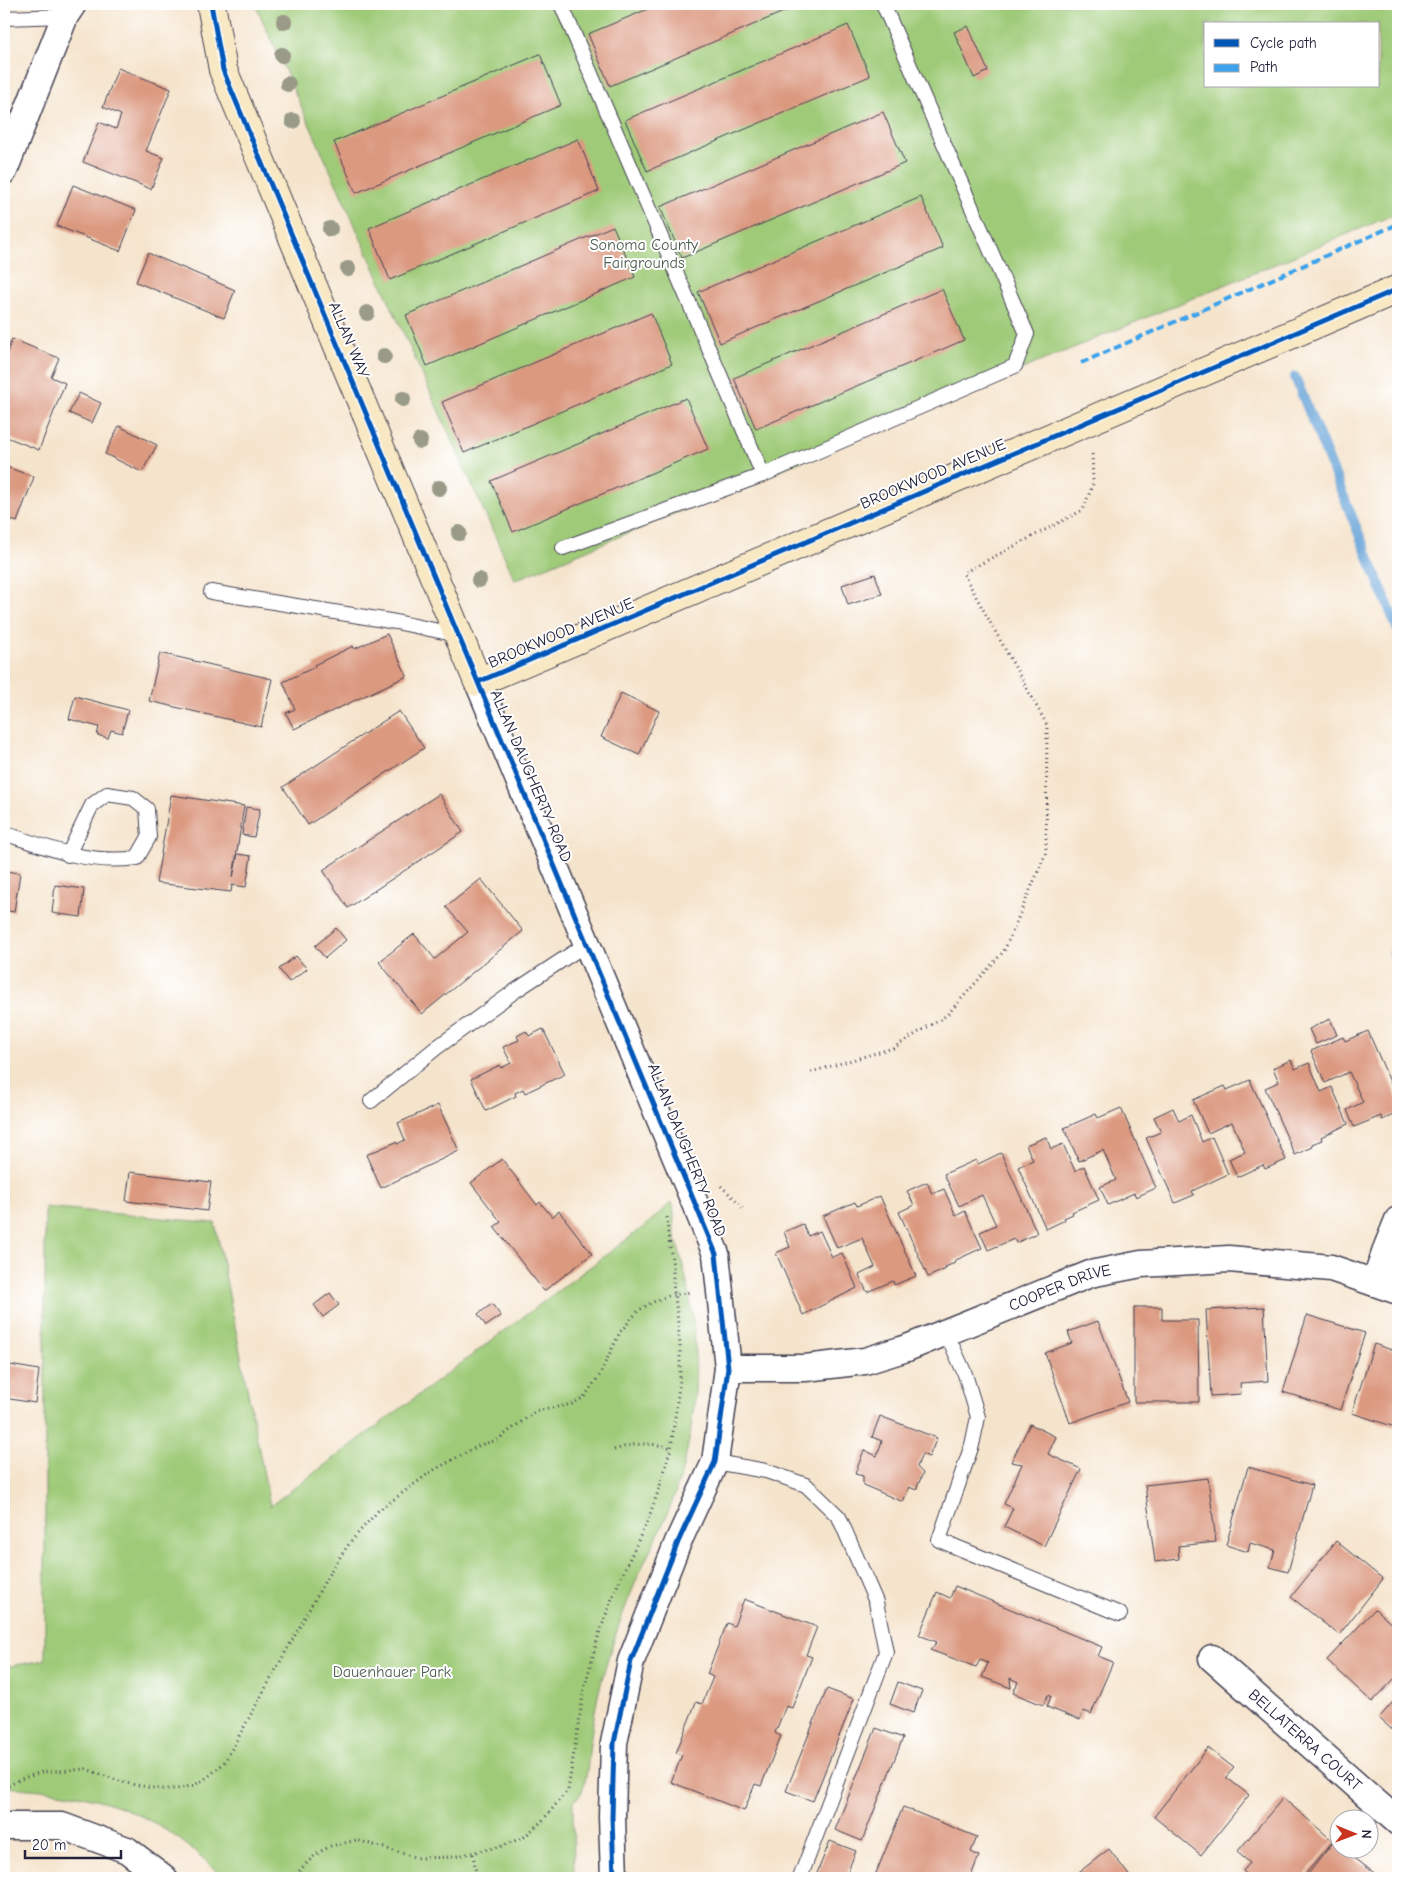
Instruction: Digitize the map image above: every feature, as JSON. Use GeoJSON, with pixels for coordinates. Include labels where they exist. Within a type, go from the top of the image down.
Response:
{"type":"FeatureCollection","features":[{"type":"Feature","properties":{"kind":"street","name":"ALLAN WAY"},"geometry":{"type":"LineString","coordinates":[[211,4],[223,70],[478,682]]}},
{"type":"Feature","properties":{"kind":"street"},"geometry":{"type":"LineString","coordinates":[[4,172],[69,10]]}},
{"type":"Feature","properties":{"kind":"street","name":"BROOKWOOD AVENUE"},"geometry":{"type":"LineString","coordinates":[[478,682],[1398,289]]}},
{"type":"Feature","properties":{"kind":"street","name":"ALLAN DAUGHERTY ROAD"},"geometry":{"type":"LineString","coordinates":[[478,682],[716,1254],[728,1368],[715,1462],[678,1542],[631,1661],[614,1743],[612,1817],[614,1878]]}},
{"type":"Feature","properties":{"kind":"street"},"geometry":{"type":"LineString","coordinates":[[1387,1287],[1387,1247],[1398,1220]]}},
{"type":"Feature","properties":{"kind":"street","name":"COOPER DRIVE"},"geometry":{"type":"LineString","coordinates":[[728,1368],[804,1368],[865,1360],[907,1348],[1090,1274],[1141,1264],[1238,1260],[1330,1268],[1387,1287]]}},
{"type":"Feature","properties":{"kind":"street","name":"BELLATERRA COURT"},"geometry":{"type":"LineString","coordinates":[[1212,1658],[1398,1822]]}},
{"type":"Feature","properties":{"kind":"street"},"geometry":{"type":"LineString","coordinates":[[4,1826],[62,1826],[127,1850],[164,1878]]}},
{"type":"Feature","properties":{"kind":"lane"},"geometry":{"type":"LineString","coordinates":[[561,4],[763,475]]}},
{"type":"Feature","properties":{"kind":"lane"},"geometry":{"type":"LineString","coordinates":[[563,548],[763,475],[1015,366],[1027,334],[883,4]]}},
{"type":"Feature","properties":{"kind":"lane"},"geometry":{"type":"LineString","coordinates":[[4,18],[69,10]]}},
{"type":"Feature","properties":{"kind":"lane"},"geometry":{"type":"LineString","coordinates":[[211,592],[396,622],[458,635]]}},
{"type":"Feature","properties":{"kind":"lane"},"geometry":{"type":"LineString","coordinates":[[4,833],[68,855],[116,861],[136,858],[149,837],[147,809],[133,798],[107,794],[92,805],[68,855]]}},
{"type":"Feature","properties":{"kind":"lane"},"geometry":{"type":"LineString","coordinates":[[370,1100],[436,1048],[515,991],[588,943]]}},
{"type":"Feature","properties":{"kind":"lane"},"geometry":{"type":"LineString","coordinates":[[946,1332],[965,1374],[978,1417],[972,1445],[939,1540],[1120,1614]]}},
{"type":"Feature","properties":{"kind":"lane"},"geometry":{"type":"LineString","coordinates":[[715,1462],[766,1470],[806,1485],[839,1517],[876,1602],[886,1652],[800,1878]]}},
{"type":"Feature","properties":{"kind":"path"},"geometry":{"type":"LineString","coordinates":[[811,1072],[893,1048],[947,1015],[1004,951],[1046,853],[1047,725],[962,573],[1083,510],[1093,484],[1090,421]]}},
{"type":"Feature","properties":{"kind":"path"},"geometry":{"type":"LineString","coordinates":[[292,1878],[321,1851],[331,1846],[357,1840],[418,1858],[473,1854],[502,1846],[524,1837],[542,1821],[568,1790],[584,1689],[599,1634],[614,1592],[649,1517],[671,1448],[680,1380],[680,1344],[672,1284],[673,1266],[667,1216]]}},
{"type":"Feature","properties":{"kind":"path"},"geometry":{"type":"LineString","coordinates":[[4,1788],[21,1779],[42,1772],[86,1769],[125,1783],[159,1789],[177,1789],[195,1785],[209,1776],[224,1764],[330,1572],[351,1541],[378,1511],[432,1471],[480,1445],[497,1440],[536,1411],[573,1404],[584,1398],[596,1382],[620,1332],[629,1320],[639,1310],[653,1302],[674,1295]]}},
{"type":"Feature","properties":{"kind":"path"},"geometry":{"type":"LineString","coordinates":[[614,1450],[638,1444],[663,1445],[671,1448]]}},
{"type":"Feature","properties":{"kind":"path"},"geometry":{"type":"LineString","coordinates":[[473,1854],[477,1878]]}},
{"type":"Feature","properties":{"kind":"green space","name":"Sonoma County Fairgrounds"},"geometry":{"type":"Polygon","coordinates":[[[255,4],[1398,4],[1398,213],[515,580],[255,4]]]}},
{"type":"Feature","properties":{"kind":"green space","name":"Dauenhauer Park"},"geometry":{"type":"Polygon","coordinates":[[[672,1202],[674,1232],[691,1304],[695,1339],[694,1408],[689,1442],[669,1510],[624,1610],[601,1684],[592,1726],[586,1779],[581,1792],[573,1802],[574,1878],[223,1878],[194,1851],[161,1827],[125,1809],[77,1795],[46,1790],[4,1787],[4,1667],[45,1660],[45,1207],[215,1223],[270,1506],[646,1225],[672,1202]]]}},
{"type":"Feature","properties":{"kind":"building"},"geometry":{"type":"Polygon","coordinates":[[[660,4],[802,4],[610,86],[588,34],[660,4]]]}},
{"type":"Feature","properties":{"kind":"building"},"geometry":{"type":"Polygon","coordinates":[[[848,25],[870,76],[647,171],[625,120],[848,25]]]}},
{"type":"Feature","properties":{"kind":"building"},"geometry":{"type":"Polygon","coordinates":[[[968,26],[988,71],[974,78],[954,32],[968,26]]]}},
{"type":"Feature","properties":{"kind":"building"},"geometry":{"type":"Polygon","coordinates":[[[540,54],[561,105],[356,193],[334,142],[540,54]]]}},
{"type":"Feature","properties":{"kind":"building"},"geometry":{"type":"Polygon","coordinates":[[[118,68],[171,89],[146,151],[164,158],[151,189],[83,162],[99,122],[116,129],[121,115],[103,107],[118,68]]]}},
{"type":"Feature","properties":{"kind":"building"},"geometry":{"type":"Polygon","coordinates":[[[883,112],[905,163],[682,258],[660,207],[883,112]]]}},
{"type":"Feature","properties":{"kind":"building"},"geometry":{"type":"Polygon","coordinates":[[[578,139],[599,191],[390,280],[369,228],[578,139]]]}},
{"type":"Feature","properties":{"kind":"building"},"geometry":{"type":"Polygon","coordinates":[[[73,185],[136,210],[120,251],[57,226],[73,185]]]}},
{"type":"Feature","properties":{"kind":"building"},"geometry":{"type":"Polygon","coordinates":[[[921,197],[943,248],[720,343],[698,292],[921,197]]]}},
{"type":"Feature","properties":{"kind":"building"},"geometry":{"type":"Polygon","coordinates":[[[613,226],[635,277],[427,366],[406,315],[613,226]]]}},
{"type":"Feature","properties":{"kind":"building"},"geometry":{"type":"Polygon","coordinates":[[[148,253],[235,290],[224,318],[136,282],[148,253]]]}},
{"type":"Feature","properties":{"kind":"building"},"geometry":{"type":"Polygon","coordinates":[[[942,289],[964,340],[756,429],[734,378],[942,289]]]}},
{"type":"Feature","properties":{"kind":"building"},"geometry":{"type":"Polygon","coordinates":[[[651,313],[672,364],[464,453],[442,402],[651,313]]]}},
{"type":"Feature","properties":{"kind":"building"},"geometry":{"type":"Polygon","coordinates":[[[12,339],[59,358],[51,377],[65,383],[39,450],[4,436],[4,361],[12,339]]]}},
{"type":"Feature","properties":{"kind":"building"},"geometry":{"type":"Polygon","coordinates":[[[79,393],[101,403],[92,423],[69,413],[79,393]]]}},
{"type":"Feature","properties":{"kind":"building"},"geometry":{"type":"Polygon","coordinates":[[[686,398],[708,449],[513,532],[491,481],[686,398]]]}},
{"type":"Feature","properties":{"kind":"building"},"geometry":{"type":"Polygon","coordinates":[[[119,426],[157,445],[142,472],[105,454],[119,426]]]}},
{"type":"Feature","properties":{"kind":"building"},"geometry":{"type":"Polygon","coordinates":[[[4,466],[34,477],[17,522],[4,517],[4,466]]]}},
{"type":"Feature","properties":{"kind":"building"},"geometry":{"type":"Polygon","coordinates":[[[875,574],[882,594],[848,605],[842,585],[875,574]]]}},
{"type":"Feature","properties":{"kind":"building"},"geometry":{"type":"Polygon","coordinates":[[[387,634],[407,676],[294,729],[286,713],[295,709],[283,682],[353,646],[354,649],[387,634]]]}},
{"type":"Feature","properties":{"kind":"building"},"geometry":{"type":"Polygon","coordinates":[[[160,653],[272,679],[261,727],[149,701],[160,653]]]}},
{"type":"Feature","properties":{"kind":"building"},"geometry":{"type":"Polygon","coordinates":[[[621,693],[659,711],[639,755],[601,737],[621,693]]]}},
{"type":"Feature","properties":{"kind":"building"},"geometry":{"type":"Polygon","coordinates":[[[75,696],[128,710],[122,733],[111,730],[108,738],[97,735],[99,727],[69,719],[75,696]]]}},
{"type":"Feature","properties":{"kind":"building"},"geometry":{"type":"Polygon","coordinates":[[[399,711],[424,748],[308,825],[283,787],[399,711]]]}},
{"type":"Feature","properties":{"kind":"building"},"geometry":{"type":"Polygon","coordinates":[[[439,794],[463,832],[348,908],[323,870],[439,794]]]}},
{"type":"Feature","properties":{"kind":"building"},"geometry":{"type":"Polygon","coordinates":[[[171,795],[244,806],[233,877],[238,854],[251,856],[246,887],[232,885],[231,892],[156,883],[171,795]]]}},
{"type":"Feature","properties":{"kind":"building"},"geometry":{"type":"Polygon","coordinates":[[[246,807],[260,809],[254,837],[242,835],[246,807]]]}},
{"type":"Feature","properties":{"kind":"building"},"geometry":{"type":"Polygon","coordinates":[[[4,871],[20,873],[14,912],[4,910],[4,871]]]}},
{"type":"Feature","properties":{"kind":"building"},"geometry":{"type":"Polygon","coordinates":[[[481,879],[523,931],[422,1014],[379,962],[414,934],[435,959],[468,932],[446,907],[481,879]]]}},
{"type":"Feature","properties":{"kind":"building"},"geometry":{"type":"Polygon","coordinates":[[[55,885],[84,889],[81,917],[52,913],[55,885]]]}},
{"type":"Feature","properties":{"kind":"building"},"geometry":{"type":"Polygon","coordinates":[[[336,928],[346,940],[325,958],[315,946],[336,928]]]}},
{"type":"Feature","properties":{"kind":"building"},"geometry":{"type":"Polygon","coordinates":[[[296,956],[307,969],[289,982],[279,969],[296,956]]]}},
{"type":"Feature","properties":{"kind":"building"},"geometry":{"type":"Polygon","coordinates":[[[1330,1019],[1337,1035],[1316,1044],[1309,1029],[1330,1019]]]}},
{"type":"Feature","properties":{"kind":"building"},"geometry":{"type":"Polygon","coordinates":[[[543,1029],[565,1074],[525,1093],[523,1089],[515,1093],[516,1096],[486,1111],[471,1079],[500,1065],[501,1068],[511,1063],[503,1047],[519,1040],[517,1036],[526,1031],[529,1036],[543,1029]]]}},
{"type":"Feature","properties":{"kind":"building"},"geometry":{"type":"Polygon","coordinates":[[[1368,1031],[1398,1100],[1398,1113],[1382,1120],[1381,1116],[1354,1127],[1347,1110],[1363,1102],[1349,1072],[1325,1083],[1311,1051],[1343,1037],[1345,1041],[1368,1031]]]}},
{"type":"Feature","properties":{"kind":"building"},"geometry":{"type":"Polygon","coordinates":[[[1291,1060],[1295,1069],[1309,1063],[1321,1092],[1332,1087],[1348,1124],[1321,1137],[1322,1140],[1312,1144],[1313,1147],[1295,1155],[1265,1088],[1279,1082],[1273,1068],[1291,1060]]]}},
{"type":"Feature","properties":{"kind":"building"},"geometry":{"type":"Polygon","coordinates":[[[1250,1080],[1286,1160],[1265,1169],[1263,1165],[1237,1177],[1229,1159],[1245,1152],[1232,1122],[1208,1133],[1193,1100],[1225,1086],[1227,1090],[1250,1080]]]}},
{"type":"Feature","properties":{"kind":"building"},"geometry":{"type":"Polygon","coordinates":[[[438,1105],[459,1151],[381,1188],[366,1155],[405,1140],[398,1123],[438,1105]]]}},
{"type":"Feature","properties":{"kind":"building"},"geometry":{"type":"Polygon","coordinates":[[[1121,1108],[1156,1188],[1136,1197],[1134,1193],[1108,1205],[1100,1187],[1116,1180],[1103,1150],[1079,1161],[1064,1128],[1096,1114],[1098,1118],[1121,1108]]]}},
{"type":"Feature","properties":{"kind":"building"},"geometry":{"type":"Polygon","coordinates":[[[1173,1108],[1179,1121],[1191,1115],[1202,1142],[1212,1137],[1228,1174],[1192,1191],[1194,1195],[1175,1203],[1146,1138],[1161,1132],[1154,1117],[1173,1108]]]}},
{"type":"Feature","properties":{"kind":"building"},"geometry":{"type":"Polygon","coordinates":[[[1046,1137],[1051,1149],[1063,1144],[1075,1171],[1084,1166],[1099,1200],[1072,1212],[1073,1214],[1064,1218],[1065,1220],[1046,1229],[1018,1167],[1033,1160],[1026,1145],[1046,1137]]]}},
{"type":"Feature","properties":{"kind":"building"},"geometry":{"type":"Polygon","coordinates":[[[1001,1153],[1037,1233],[1016,1243],[1014,1239],[988,1250],[980,1232],[996,1225],[982,1195],[959,1206],[944,1174],[976,1160],[978,1164],[1001,1153]]]}},
{"type":"Feature","properties":{"kind":"building"},"geometry":{"type":"Polygon","coordinates":[[[502,1159],[537,1205],[540,1202],[552,1217],[559,1211],[592,1254],[544,1291],[494,1227],[501,1222],[471,1183],[502,1159]]]}},
{"type":"Feature","properties":{"kind":"building"},"geometry":{"type":"Polygon","coordinates":[[[130,1172],[211,1182],[207,1211],[126,1201],[130,1172]]]}},
{"type":"Feature","properties":{"kind":"building"},"geometry":{"type":"Polygon","coordinates":[[[927,1182],[932,1194],[944,1189],[956,1216],[965,1211],[982,1248],[954,1261],[955,1263],[945,1267],[946,1269],[928,1277],[899,1212],[914,1205],[907,1191],[927,1182]]]}},
{"type":"Feature","properties":{"kind":"building"},"geometry":{"type":"Polygon","coordinates":[[[880,1196],[916,1276],[894,1285],[893,1281],[867,1292],[859,1275],[875,1267],[862,1238],[837,1248],[823,1216],[855,1202],[857,1206],[880,1196]]]}},
{"type":"Feature","properties":{"kind":"building"},"geometry":{"type":"Polygon","coordinates":[[[803,1224],[808,1236],[820,1231],[832,1257],[842,1253],[857,1288],[803,1315],[776,1253],[790,1247],[784,1232],[803,1224]]]}},
{"type":"Feature","properties":{"kind":"building"},"geometry":{"type":"Polygon","coordinates":[[[330,1293],[339,1305],[323,1317],[314,1305],[330,1293]]]}},
{"type":"Feature","properties":{"kind":"building"},"geometry":{"type":"Polygon","coordinates":[[[492,1304],[501,1316],[486,1326],[478,1314],[492,1304]]]}},
{"type":"Feature","properties":{"kind":"building"},"geometry":{"type":"Polygon","coordinates":[[[1134,1307],[1162,1307],[1162,1320],[1198,1320],[1199,1402],[1134,1402],[1134,1307]]]}},
{"type":"Feature","properties":{"kind":"building"},"geometry":{"type":"Polygon","coordinates":[[[1264,1307],[1268,1381],[1240,1383],[1241,1394],[1211,1396],[1206,1310],[1264,1307]]]}},
{"type":"Feature","properties":{"kind":"building"},"geometry":{"type":"Polygon","coordinates":[[[1307,1315],[1365,1333],[1340,1410],[1283,1392],[1307,1315]]]}},
{"type":"Feature","properties":{"kind":"building"},"geometry":{"type":"Polygon","coordinates":[[[1098,1321],[1128,1402],[1070,1423],[1045,1353],[1072,1343],[1068,1332],[1098,1321]]]}},
{"type":"Feature","properties":{"kind":"building"},"geometry":{"type":"Polygon","coordinates":[[[1374,1344],[1398,1352],[1398,1428],[1352,1413],[1374,1344]]]}},
{"type":"Feature","properties":{"kind":"building"},"geometry":{"type":"Polygon","coordinates":[[[4,1364],[39,1370],[35,1403],[4,1398],[4,1364]]]}},
{"type":"Feature","properties":{"kind":"building"},"geometry":{"type":"Polygon","coordinates":[[[880,1416],[937,1438],[929,1457],[922,1454],[917,1467],[923,1473],[916,1490],[909,1487],[903,1502],[863,1485],[863,1476],[855,1474],[864,1450],[877,1456],[882,1441],[872,1437],[880,1416]]]}},
{"type":"Feature","properties":{"kind":"building"},"geometry":{"type":"Polygon","coordinates":[[[1030,1424],[1056,1437],[1048,1454],[1081,1469],[1044,1546],[1004,1527],[1013,1508],[1004,1504],[1022,1464],[1011,1462],[1030,1424]]]}},
{"type":"Feature","properties":{"kind":"building"},"geometry":{"type":"Polygon","coordinates":[[[1248,1467],[1312,1485],[1288,1572],[1270,1567],[1275,1550],[1250,1543],[1248,1552],[1226,1545],[1248,1467]]]}},
{"type":"Feature","properties":{"kind":"building"},"geometry":{"type":"Polygon","coordinates":[[[1208,1478],[1216,1542],[1178,1546],[1179,1559],[1155,1562],[1145,1485],[1208,1478]]]}},
{"type":"Feature","properties":{"kind":"building"},"geometry":{"type":"Polygon","coordinates":[[[1336,1541],[1383,1579],[1339,1635],[1291,1597],[1336,1541]]]}},
{"type":"Feature","properties":{"kind":"building"},"geometry":{"type":"Polygon","coordinates":[[[955,1586],[1102,1647],[1098,1656],[1113,1662],[1091,1714],[1084,1711],[1080,1720],[1047,1707],[1051,1696],[1048,1695],[1043,1705],[1013,1693],[1018,1682],[1010,1678],[1011,1688],[982,1677],[988,1663],[980,1660],[976,1667],[930,1650],[937,1642],[919,1635],[937,1592],[950,1598],[955,1586]]]}},
{"type":"Feature","properties":{"kind":"building"},"geometry":{"type":"Polygon","coordinates":[[[744,1599],[817,1627],[806,1655],[812,1657],[792,1708],[786,1706],[775,1733],[781,1736],[761,1786],[755,1784],[744,1811],[671,1782],[682,1755],[676,1753],[696,1702],[702,1704],[713,1677],[707,1674],[727,1623],[734,1626],[744,1599]]]}},
{"type":"Feature","properties":{"kind":"building"},"geometry":{"type":"Polygon","coordinates":[[[1375,1609],[1398,1630],[1398,1675],[1372,1702],[1327,1660],[1375,1609]]]}},
{"type":"Feature","properties":{"kind":"building"},"geometry":{"type":"Polygon","coordinates":[[[898,1682],[922,1691],[913,1713],[890,1704],[898,1682]]]}},
{"type":"Feature","properties":{"kind":"building"},"geometry":{"type":"Polygon","coordinates":[[[827,1689],[854,1699],[813,1801],[786,1791],[827,1689]]]}},
{"type":"Feature","properties":{"kind":"building"},"geometry":{"type":"Polygon","coordinates":[[[1398,1696],[1398,1735],[1379,1718],[1398,1696]]]}},
{"type":"Feature","properties":{"kind":"building"},"geometry":{"type":"Polygon","coordinates":[[[876,1728],[903,1738],[862,1841],[835,1830],[876,1728]]]}},
{"type":"Feature","properties":{"kind":"building"},"geometry":{"type":"Polygon","coordinates":[[[1208,1748],[1234,1768],[1226,1777],[1249,1795],[1201,1855],[1154,1817],[1208,1748]]]}},
{"type":"Feature","properties":{"kind":"building"},"geometry":{"type":"Polygon","coordinates":[[[1283,1798],[1330,1838],[1330,1845],[1302,1878],[1251,1878],[1243,1871],[1250,1863],[1237,1852],[1283,1798]]]}},
{"type":"Feature","properties":{"kind":"building"},"geometry":{"type":"Polygon","coordinates":[[[903,1807],[977,1837],[971,1852],[979,1856],[970,1878],[874,1878],[903,1807]]]}},
{"type":"Feature","properties":{"kind":"building"},"geometry":{"type":"Polygon","coordinates":[[[830,1841],[856,1851],[845,1878],[815,1878],[830,1841]]]}},
{"type":"Feature","properties":{"kind":"building"},"geometry":{"type":"Polygon","coordinates":[[[1330,1846],[1330,1860],[1357,1860],[1381,1878],[1305,1878],[1330,1846]]]}},
{"type":"Feature","properties":{"kind":"building"},"geometry":{"type":"Polygon","coordinates":[[[1109,1849],[1131,1878],[1071,1878],[1109,1849]]]}},
{"type":"Feature","properties":{"kind":"waterway"},"geometry":{"type":"LineString","coordinates":[[1295,377],[1398,630]]}},
{"type":"Feature","properties":{"kind":"waterway"},"geometry":{"type":"LineString","coordinates":[[1394,953],[1398,951]]}},
{"type":"Feature","properties":{"kind":"marked path"},"geometry":{"type":"LineString","coordinates":[[1081,363],[1398,224]]}},
{"type":"Feature","properties":{"kind":"cycle path"},"geometry":{"type":"LineString","coordinates":[[211,4],[223,70],[716,1254],[728,1368],[715,1462],[678,1542],[631,1661],[614,1743],[612,1817],[614,1878]]}},
{"type":"Feature","properties":{"kind":"cycle path"},"geometry":{"type":"LineString","coordinates":[[478,682],[1398,289]]}}]}
